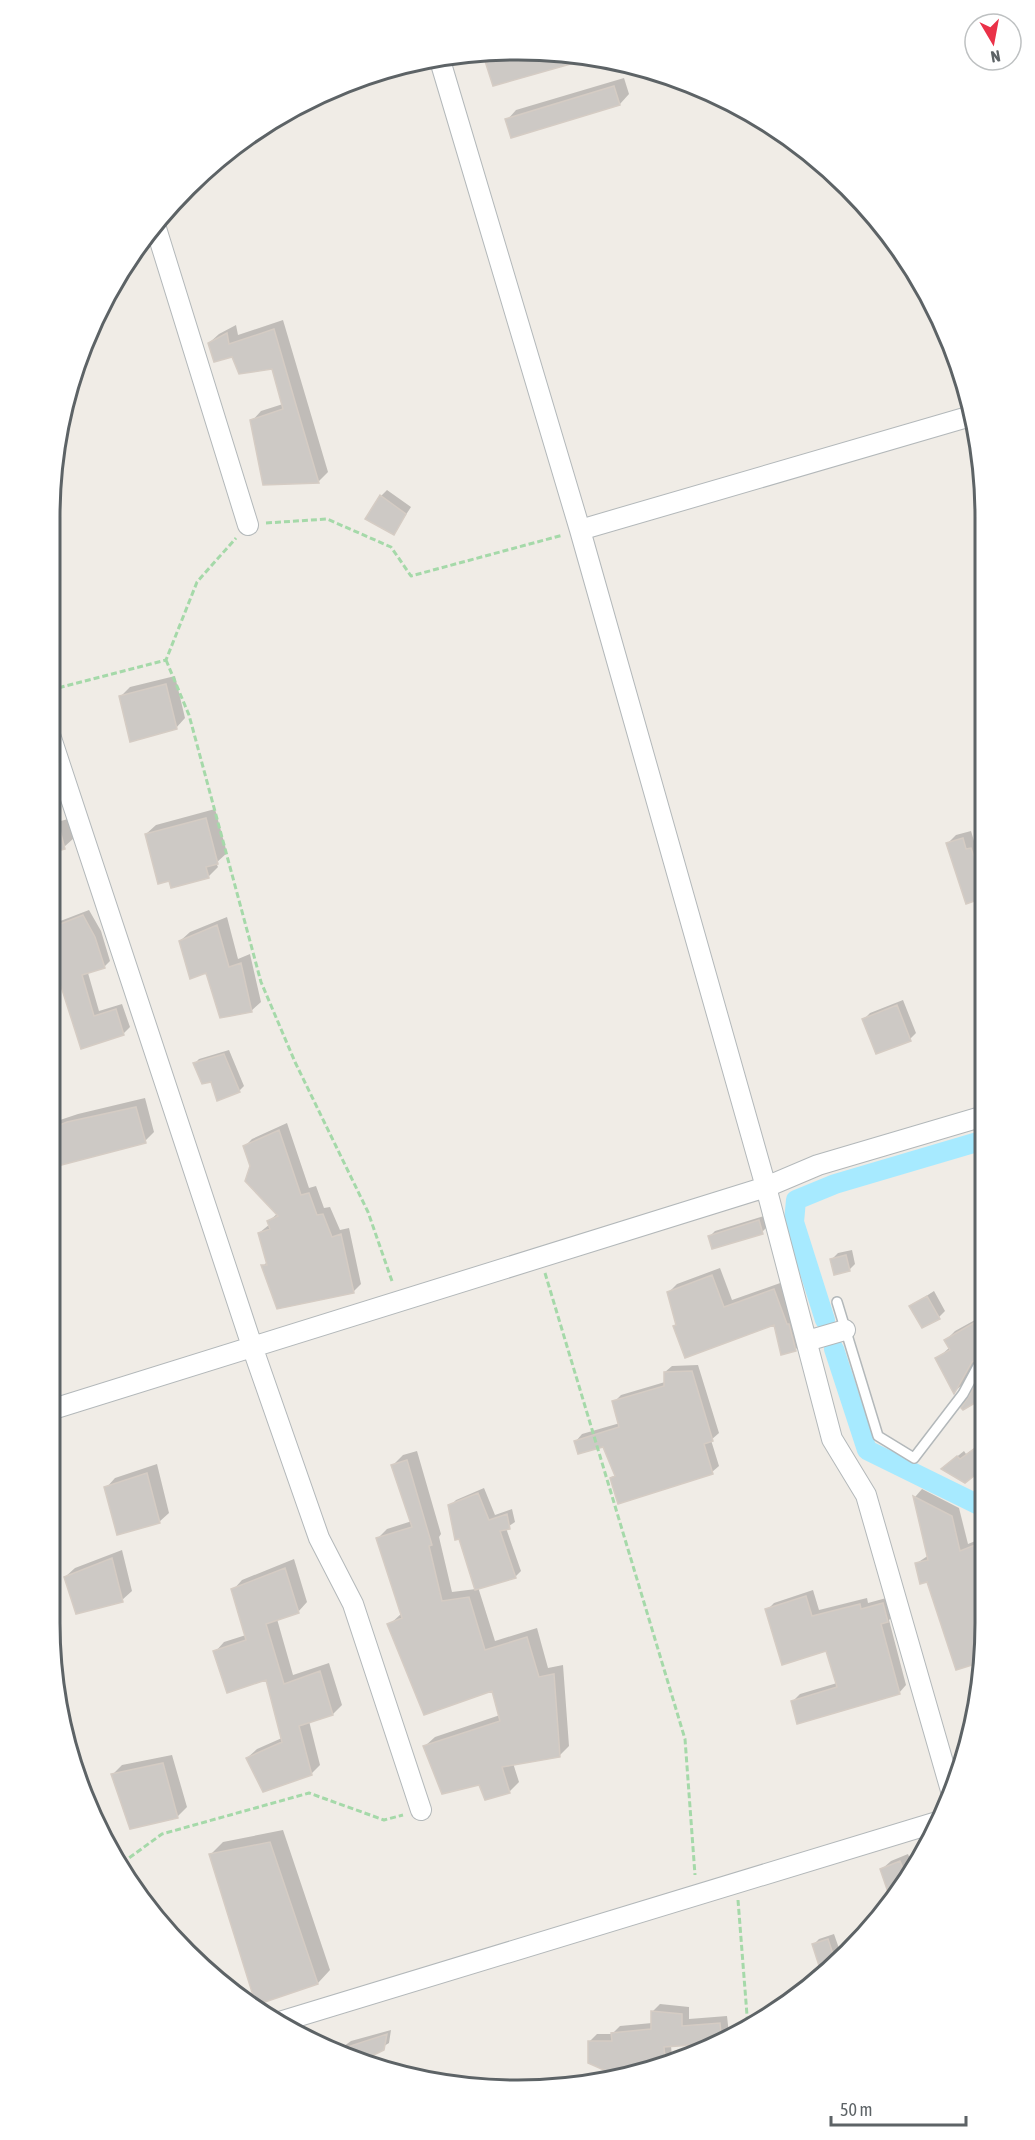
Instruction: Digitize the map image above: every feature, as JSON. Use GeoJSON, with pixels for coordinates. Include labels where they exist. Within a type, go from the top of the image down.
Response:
{"type":"FeatureCollection","features":[{"type":"Feature","properties":{"kind":"street"},"geometry":{"type":"LineString","coordinates":[[442,67],[580,530],[766,1187],[832,1439],[866,1495],[948,1779]]}},
{"type":"Feature","properties":{"kind":"street"},"geometry":{"type":"LineString","coordinates":[[158,235],[248,525]]}},
{"type":"Feature","properties":{"kind":"street"},"geometry":{"type":"LineString","coordinates":[[580,530],[964,418]]}},
{"type":"Feature","properties":{"kind":"street"},"geometry":{"type":"LineString","coordinates":[[60,765],[253,1349],[319,1539],[354,1604],[421,1810]]}},
{"type":"Feature","properties":{"kind":"street"},"geometry":{"type":"LineString","coordinates":[[60,1407],[253,1349],[766,1187],[818,1165],[975,1119]]}},
{"type":"Feature","properties":{"kind":"street"},"geometry":{"type":"LineString","coordinates":[[807,1341],[845,1330]]}},
{"type":"Feature","properties":{"kind":"street"},"geometry":{"type":"LineString","coordinates":[[289,2019],[928,1825]]}},
{"type":"Feature","properties":{"kind":"lane"},"geometry":{"type":"LineString","coordinates":[[837,1302],[878,1436],[914,1458],[963,1394],[975,1372]]}},
{"type":"Feature","properties":{"kind":"path"},"geometry":{"type":"LineString","coordinates":[[399,1303],[368,1212],[295,1062],[261,982],[189,716],[166,660],[196,582],[248,525],[327,519],[391,547],[411,576],[580,530]]}},
{"type":"Feature","properties":{"kind":"path"},"geometry":{"type":"LineString","coordinates":[[60,687],[166,660]]}},
{"type":"Feature","properties":{"kind":"path"},"geometry":{"type":"LineString","coordinates":[[540,1258],[685,1739],[697,1895]]}},
{"type":"Feature","properties":{"kind":"path"},"geometry":{"type":"LineString","coordinates":[[126,1860],[162,1834],[309,1793],[384,1820],[421,1810]]}},
{"type":"Feature","properties":{"kind":"path"},"geometry":{"type":"LineString","coordinates":[[737,1883],[747,2018]]}},
{"type":"Feature","properties":{"kind":"building"},"geometry":{"type":"Polygon","coordinates":[[[518,60],[572,64],[493,86],[485,61],[518,60]]]}},
{"type":"Feature","properties":{"kind":"building"},"geometry":{"type":"Polygon","coordinates":[[[614,86],[620,105],[511,138],[505,119],[614,86]]]}},
{"type":"Feature","properties":{"kind":"building"},"geometry":{"type":"Polygon","coordinates":[[[274,329],[319,483],[263,485],[250,420],[283,409],[272,369],[239,374],[232,357],[214,362],[208,343],[227,333],[229,344],[274,329]]]}},
{"type":"Feature","properties":{"kind":"building"},"geometry":{"type":"Polygon","coordinates":[[[380,495],[406,514],[394,535],[365,519],[380,495]]]}},
{"type":"Feature","properties":{"kind":"building"},"geometry":{"type":"Polygon","coordinates":[[[166,684],[177,729],[130,742],[119,696],[166,684]]]}},
{"type":"Feature","properties":{"kind":"building"},"geometry":{"type":"Polygon","coordinates":[[[206,818],[218,864],[206,867],[209,878],[171,888],[169,881],[158,884],[145,834],[206,818]]]}},
{"type":"Feature","properties":{"kind":"building"},"geometry":{"type":"Polygon","coordinates":[[[60,830],[65,849],[60,850],[60,830]]]}},
{"type":"Feature","properties":{"kind":"building"},"geometry":{"type":"Polygon","coordinates":[[[963,838],[966,849],[971,848],[975,860],[975,901],[966,904],[946,843],[963,838]]]}},
{"type":"Feature","properties":{"kind":"building"},"geometry":{"type":"Polygon","coordinates":[[[83,915],[95,937],[105,968],[82,975],[94,1016],[116,1009],[124,1035],[81,1049],[60,983],[60,924],[83,915]]]}},
{"type":"Feature","properties":{"kind":"building"},"geometry":{"type":"Polygon","coordinates":[[[217,925],[229,967],[241,963],[252,1012],[220,1018],[206,973],[190,979],[179,941],[217,925]]]}},
{"type":"Feature","properties":{"kind":"building"},"geometry":{"type":"Polygon","coordinates":[[[897,1005],[911,1041],[876,1054],[862,1019],[897,1005]]]}},
{"type":"Feature","properties":{"kind":"building"},"geometry":{"type":"Polygon","coordinates":[[[224,1054],[240,1092],[217,1101],[211,1082],[202,1084],[193,1063],[224,1054]]]}},
{"type":"Feature","properties":{"kind":"building"},"geometry":{"type":"Polygon","coordinates":[[[136,1107],[146,1143],[60,1165],[60,1125],[136,1107]]]}},
{"type":"Feature","properties":{"kind":"building"},"geometry":{"type":"Polygon","coordinates":[[[279,1130],[301,1195],[309,1193],[317,1215],[323,1214],[332,1237],[341,1234],[354,1293],[277,1309],[261,1265],[267,1265],[258,1233],[270,1229],[267,1221],[278,1216],[245,1181],[250,1166],[243,1146],[279,1130]]]}},
{"type":"Feature","properties":{"kind":"building"},"geometry":{"type":"Polygon","coordinates":[[[759,1220],[763,1234],[712,1249],[708,1236],[759,1220]]]}},
{"type":"Feature","properties":{"kind":"building"},"geometry":{"type":"Polygon","coordinates":[[[846,1255],[850,1271],[834,1275],[830,1259],[846,1255]]]}},
{"type":"Feature","properties":{"kind":"building"},"geometry":{"type":"Polygon","coordinates":[[[712,1275],[724,1307],[774,1289],[787,1324],[789,1324],[796,1351],[781,1355],[774,1325],[685,1358],[673,1326],[676,1325],[667,1292],[712,1275]]]}},
{"type":"Feature","properties":{"kind":"building"},"geometry":{"type":"Polygon","coordinates":[[[927,1296],[940,1319],[922,1328],[909,1306],[927,1296]]]}},
{"type":"Feature","properties":{"kind":"building"},"geometry":{"type":"Polygon","coordinates":[[[975,1322],[975,1360],[954,1394],[935,1358],[950,1350],[944,1340],[975,1322]]]}},
{"type":"Feature","properties":{"kind":"building"},"geometry":{"type":"Polygon","coordinates":[[[692,1371],[713,1441],[704,1444],[713,1474],[618,1504],[610,1478],[615,1476],[603,1447],[578,1454],[574,1441],[619,1427],[612,1401],[664,1386],[664,1372],[692,1371]]]}},
{"type":"Feature","properties":{"kind":"building"},"geometry":{"type":"Polygon","coordinates":[[[975,1386],[975,1403],[963,1410],[961,1408],[975,1386]]]}},
{"type":"Feature","properties":{"kind":"building"},"geometry":{"type":"Polygon","coordinates":[[[975,1448],[975,1477],[965,1483],[941,1469],[957,1456],[960,1459],[975,1448]]]}},
{"type":"Feature","properties":{"kind":"building"},"geometry":{"type":"Polygon","coordinates":[[[407,1460],[432,1545],[429,1546],[442,1601],[469,1597],[485,1650],[527,1637],[539,1677],[554,1674],[560,1757],[502,1767],[510,1793],[485,1800],[479,1785],[442,1794],[423,1746],[500,1721],[492,1691],[424,1715],[387,1624],[402,1618],[376,1538],[412,1527],[391,1465],[407,1460]]]}},
{"type":"Feature","properties":{"kind":"building"},"geometry":{"type":"Polygon","coordinates":[[[147,1473],[160,1523],[117,1535],[104,1487],[147,1473]]]}},
{"type":"Feature","properties":{"kind":"building"},"geometry":{"type":"Polygon","coordinates":[[[478,1493],[489,1520],[507,1514],[510,1529],[500,1531],[516,1578],[475,1590],[459,1539],[455,1540],[448,1505],[478,1493]]]}},
{"type":"Feature","properties":{"kind":"building"},"geometry":{"type":"Polygon","coordinates":[[[913,1496],[952,1516],[960,1551],[975,1545],[973,1665],[956,1670],[927,1582],[920,1584],[915,1563],[928,1560],[913,1496]]]}},
{"type":"Feature","properties":{"kind":"building"},"geometry":{"type":"Polygon","coordinates":[[[112,1558],[123,1602],[76,1614],[64,1577],[112,1558]]]}},
{"type":"Feature","properties":{"kind":"building"},"geometry":{"type":"Polygon","coordinates":[[[285,1568],[299,1613],[266,1624],[284,1684],[320,1671],[333,1715],[299,1726],[312,1775],[263,1792],[246,1758],[282,1742],[266,1680],[227,1693],[213,1651],[246,1640],[231,1589],[285,1568]]]}},
{"type":"Feature","properties":{"kind":"building"},"geometry":{"type":"Polygon","coordinates":[[[806,1596],[812,1616],[860,1604],[861,1609],[883,1603],[888,1622],[881,1624],[900,1694],[797,1724],[791,1701],[837,1687],[826,1651],[782,1665],[765,1609],[806,1596]]]}},
{"type":"Feature","properties":{"kind":"building"},"geometry":{"type":"Polygon","coordinates":[[[163,1763],[178,1818],[130,1829],[111,1774],[163,1763]]]}},
{"type":"Feature","properties":{"kind":"building"},"geometry":{"type":"Polygon","coordinates":[[[270,1842],[318,1984],[263,2003],[253,1996],[209,1854],[270,1842]]]}},
{"type":"Feature","properties":{"kind":"building"},"geometry":{"type":"Polygon","coordinates":[[[900,1861],[903,1869],[888,1891],[880,1869],[900,1861]]]}},
{"type":"Feature","properties":{"kind":"building"},"geometry":{"type":"Polygon","coordinates":[[[828,1939],[833,1953],[819,1966],[812,1944],[828,1939]]]}},
{"type":"Feature","properties":{"kind":"building"},"geometry":{"type":"Polygon","coordinates":[[[651,2011],[682,2014],[682,2026],[720,2023],[721,2032],[693,2045],[664,2047],[665,2056],[607,2071],[588,2063],[588,2041],[612,2041],[611,2033],[651,2029],[651,2011]]]}},
{"type":"Feature","properties":{"kind":"building"},"geometry":{"type":"Polygon","coordinates":[[[387,2034],[384,2050],[371,2056],[347,2047],[387,2034]]]}},
{"type":"Feature","properties":{"kind":"waterway"},"geometry":{"type":"LineString","coordinates":[[825,1320],[794,1222],[796,1200],[835,1184],[975,1143]]}},
{"type":"Feature","properties":{"kind":"waterway"},"geometry":{"type":"LineString","coordinates":[[834,1349],[867,1450],[975,1503]]}}]}
